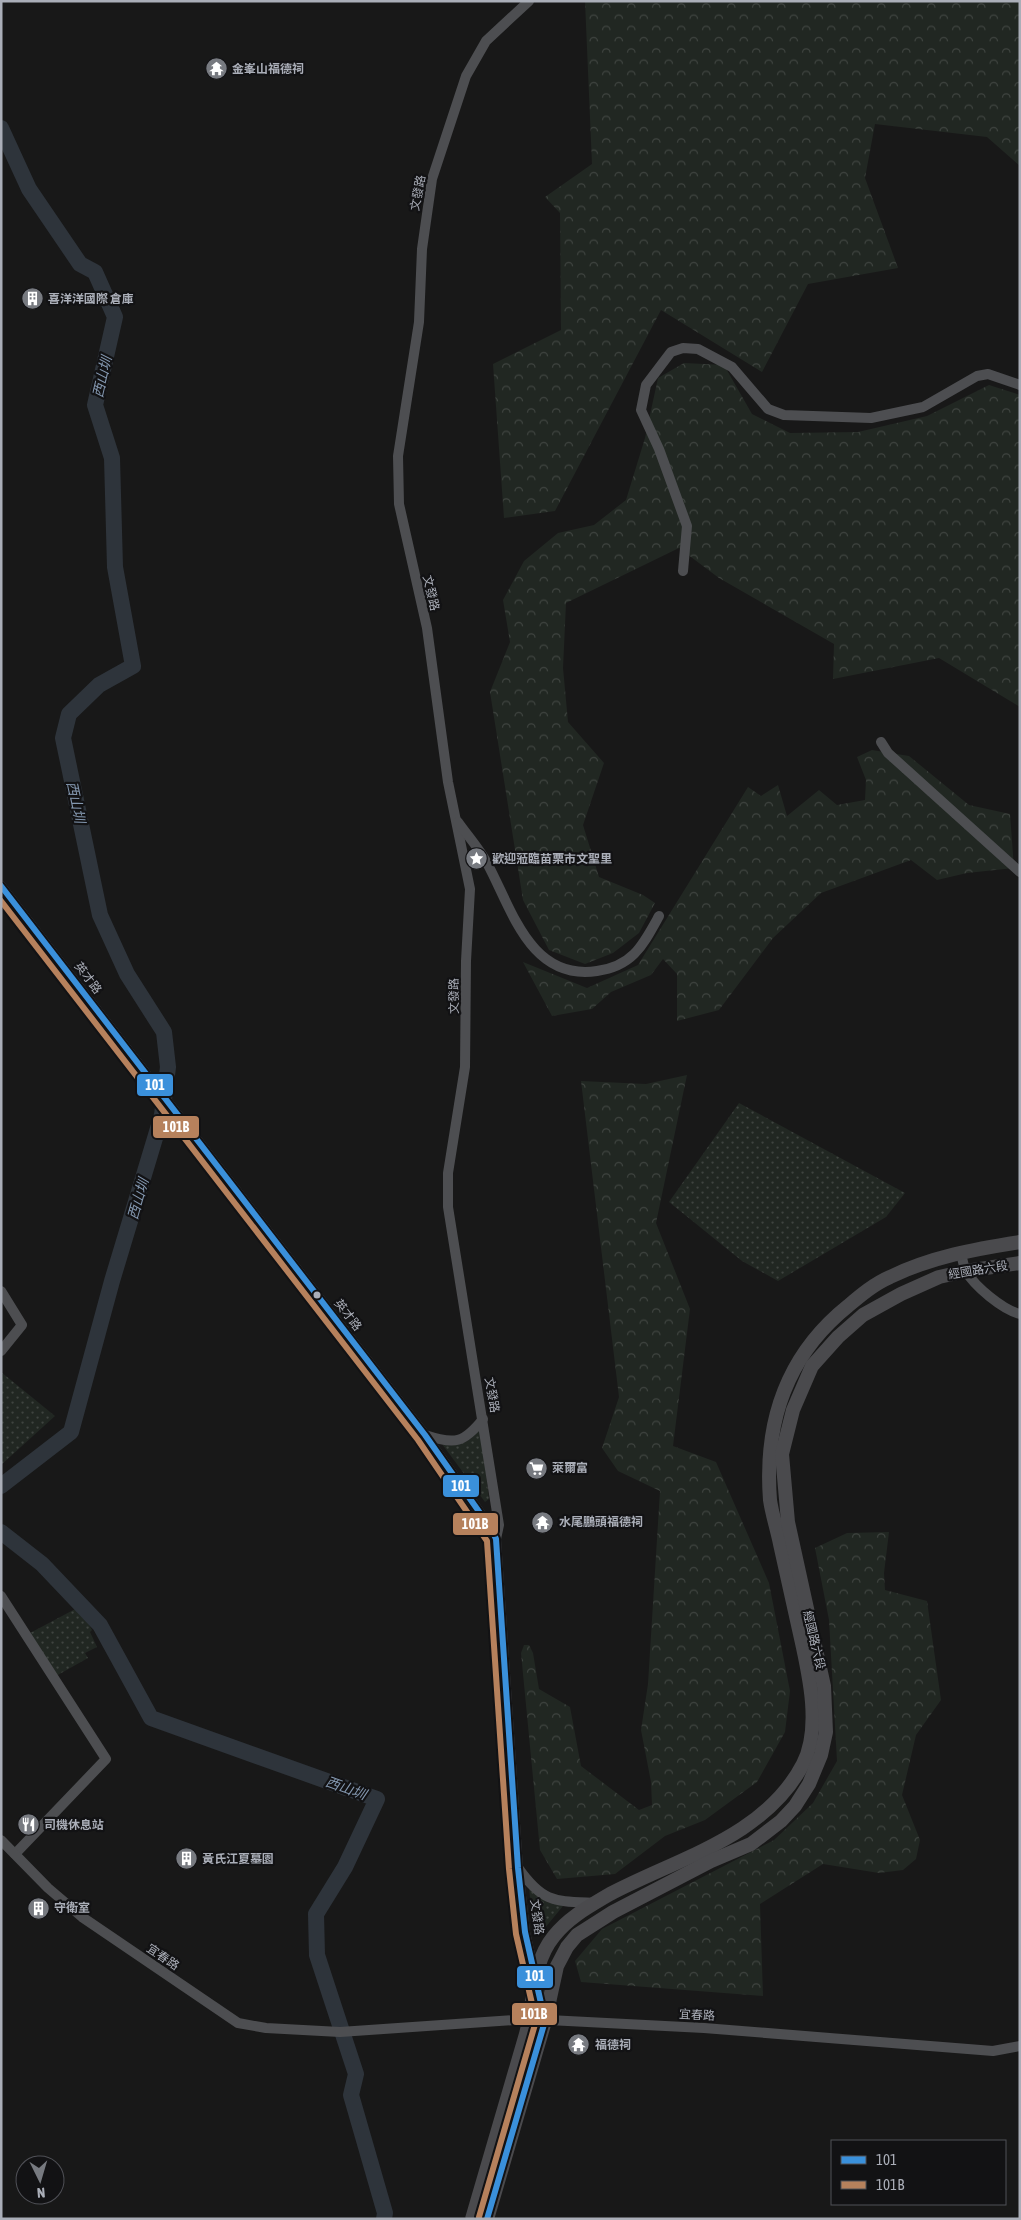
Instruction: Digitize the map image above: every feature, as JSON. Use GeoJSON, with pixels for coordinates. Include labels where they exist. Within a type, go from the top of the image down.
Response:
{"type":"FeatureCollection","features":[{"type":"Feature","properties":{"kind":"main road","name":"經國路六段"},"geometry":{"type":"LineString","coordinates":[[472,2219],[529,2019],[536,1974],[549,1942],[573,1917],[595,1903],[747,1827],[783,1796],[805,1760],[813,1712],[808,1675],[770,1501],[771,1446],[782,1393],[800,1355],[814,1337],[865,1292],[889,1277],[961,1252],[1020,1242]]}},
{"type":"Feature","properties":{"kind":"main road","name":"經國路六段"},"geometry":{"type":"LineString","coordinates":[[487,2219],[545,2020],[557,1966],[567,1947],[577,1935],[613,1912],[757,1839],[781,1821],[795,1806],[809,1784],[821,1755],[826,1732],[824,1686],[788,1522],[782,1454],[793,1410],[812,1366],[838,1337],[863,1315],[939,1277],[1020,1263]]}},
{"type":"Feature","properties":{"kind":"main road"},"geometry":{"type":"LineString","coordinates":[[747,1827],[757,1839]]}},
{"type":"Feature","properties":{"kind":"street","name":"文發路"},"geometry":{"type":"LineString","coordinates":[[529,1],[486,41],[466,76],[432,178],[422,248],[419,322],[398,456],[399,504],[427,628],[436,706],[454,817],[470,889],[466,961],[465,1067],[448,1173],[448,1207],[499,1525],[496,1539],[518,1868],[525,1932],[545,2020]]}},
{"type":"Feature","properties":{"kind":"street"},"geometry":{"type":"LineString","coordinates":[[683,571],[687,526],[659,449],[641,410],[646,385],[671,352],[683,348],[698,349],[732,367],[768,409],[784,415],[871,418],[923,407],[977,376],[988,374],[1006,382],[1020,385]]}},
{"type":"Feature","properties":{"kind":"street"},"geometry":{"type":"LineString","coordinates":[[881,742],[888,753],[1020,872]]}},
{"type":"Feature","properties":{"kind":"street"},"geometry":{"type":"LineString","coordinates":[[454,817],[486,861],[533,948],[553,966],[579,974],[610,969],[628,960],[642,946],[659,916]]}},
{"type":"Feature","properties":{"kind":"street","name":"英才路"},"geometry":{"type":"LineString","coordinates":[[1,886],[426,1434],[492,1530],[496,1539]]}},
{"type":"Feature","properties":{"kind":"street"},"geometry":{"type":"LineString","coordinates":[[961,1252],[966,1271],[994,1301],[1006,1310],[1020,1314]]}},
{"type":"Feature","properties":{"kind":"street"},"geometry":{"type":"LineString","coordinates":[[1,1291],[22,1325],[1,1351]]}},
{"type":"Feature","properties":{"kind":"street"},"geometry":{"type":"LineString","coordinates":[[426,1434],[439,1440],[454,1442],[464,1438],[483,1418]]}},
{"type":"Feature","properties":{"kind":"street"},"geometry":{"type":"LineString","coordinates":[[1,1596],[106,1759],[15,1854]]}},
{"type":"Feature","properties":{"kind":"street","name":"宜春路"},"geometry":{"type":"LineString","coordinates":[[1,1840],[48,1888],[82,1917],[238,2022],[266,2028],[340,2032],[529,2019],[704,2028],[993,2051],[1020,2046]]}},
{"type":"Feature","properties":{"kind":"street"},"geometry":{"type":"LineString","coordinates":[[518,1868],[530,1884],[543,1896],[564,1902],[595,1903]]}},
{"type":"Feature","properties":{"kind":"green space"},"geometry":{"type":"Polygon","coordinates":[[[585,1],[1020,1],[1020,166],[987,137],[875,124],[865,178],[898,268],[808,284],[762,372],[661,310],[555,511],[504,518],[493,364],[561,330],[560,213],[545,197],[592,164],[585,1]]]}},
{"type":"Feature","properties":{"kind":"green space"},"geometry":{"type":"Polygon","coordinates":[[[684,363],[724,365],[752,414],[790,433],[858,432],[927,416],[989,385],[1020,395],[1020,707],[939,658],[833,679],[834,644],[719,578],[679,548],[566,603],[563,668],[568,722],[604,763],[583,825],[599,877],[643,895],[655,903],[639,933],[613,953],[585,964],[549,950],[523,900],[490,692],[510,642],[503,600],[524,561],[558,533],[594,525],[626,500],[645,438],[658,378],[684,363]]]}},
{"type":"Feature","properties":{"kind":"green space"},"geometry":{"type":"Polygon","coordinates":[[[872,750],[909,756],[969,805],[1010,814],[1014,868],[967,873],[937,880],[911,860],[821,893],[773,938],[719,1010],[677,1021],[677,974],[663,959],[651,975],[611,992],[592,1009],[552,1016],[523,962],[587,988],[638,965],[748,787],[761,796],[778,785],[787,816],[819,790],[837,805],[865,800],[866,780],[857,757],[872,750]]]}},
{"type":"Feature","properties":{"kind":"green space"},"geometry":{"type":"Polygon","coordinates":[[[687,1075],[656,1223],[690,1309],[673,1446],[716,1462],[769,1583],[790,1691],[785,1732],[757,1782],[705,1820],[665,1836],[615,1874],[557,1879],[540,1850],[521,1653],[524,1645],[529,1645],[533,1653],[539,1689],[570,1707],[581,1766],[639,1810],[652,1805],[651,1782],[641,1730],[648,1684],[660,1491],[618,1471],[602,1448],[619,1397],[581,1081],[646,1084],[687,1075]]]}},
{"type":"Feature","properties":{"kind":"green space"},"geometry":{"type":"Polygon","coordinates":[[[739,1103],[905,1193],[886,1217],[778,1281],[742,1261],[669,1202],[739,1103]]]}},
{"type":"Feature","properties":{"kind":"green space"},"geometry":{"type":"Polygon","coordinates":[[[1,1372],[55,1416],[1,1465],[1,1372]]]}},
{"type":"Feature","properties":{"kind":"green space"},"geometry":{"type":"Polygon","coordinates":[[[478,1431],[481,1432],[489,1499],[485,1502],[442,1444],[453,1445],[462,1443],[470,1439],[478,1431]]]}},
{"type":"Feature","properties":{"kind":"green space"},"geometry":{"type":"Polygon","coordinates":[[[889,1532],[884,1573],[885,1590],[927,1601],[941,1700],[916,1735],[902,1795],[920,1840],[916,1859],[903,1870],[879,1873],[823,1864],[760,1904],[763,1996],[581,1982],[575,1961],[602,1929],[774,1840],[813,1803],[837,1761],[829,1620],[815,1548],[847,1533],[889,1532]]]}},
{"type":"Feature","properties":{"kind":"green space"},"geometry":{"type":"Polygon","coordinates":[[[79,1607],[92,1630],[90,1632],[97,1647],[85,1653],[88,1658],[56,1676],[30,1633],[79,1607]]]}},
{"type":"Feature","properties":{"kind":"green space"},"geometry":{"type":"Polygon","coordinates":[[[529,1887],[547,1900],[563,1906],[540,1934],[535,1935],[533,1931],[529,1887]]]}},
{"type":"Feature","properties":{"kind":"waterway","name":"西山圳"},"geometry":{"type":"LineString","coordinates":[[1,128],[29,189],[80,264],[95,272],[115,317],[95,405],[112,458],[115,567],[133,666],[99,685],[69,714],[63,738],[100,915],[127,974],[164,1032],[168,1067],[162,1115],[112,1281],[71,1432],[1,1486]]}},
{"type":"Feature","properties":{"kind":"waterway","name":"西山圳"},"geometry":{"type":"LineString","coordinates":[[1,1532],[42,1564],[100,1625],[151,1718],[377,1799],[345,1867],[316,1914],[317,1955],[356,2074],[351,2095],[385,2213],[384,2219]]}},
{"type":"Feature","properties":{"kind":"transit line","name":"101"},"geometry":{"type":"LineString","coordinates":[[1,886],[425,1435],[492,1530],[496,1539],[518,1868],[525,1932],[545,2021],[487,2219]]}},
{"type":"Feature","properties":{"kind":"transit line","name":"101B"},"geometry":{"type":"LineString","coordinates":[[1,901],[418,1440],[487,1541],[509,1869],[516,1934],[536,2021],[479,2217]]}},
{"type":"Feature","properties":{"kind":"place","name":"金峯山福德祠"},"geometry":{"type":"Point","coordinates":[216,69]}},
{"type":"Feature","properties":{"kind":"place","name":"喜洋洋國際 倉庫"},"geometry":{"type":"Point","coordinates":[32,299]}},
{"type":"Feature","properties":{"kind":"place","name":"歡迎蒞臨苗栗市文聖里"},"geometry":{"type":"Point","coordinates":[476,859]}},
{"type":"Feature","properties":{"kind":"place","name":"萊爾富"},"geometry":{"type":"Point","coordinates":[536,1468]}},
{"type":"Feature","properties":{"kind":"place","name":"水尾鵬頭福德祠"},"geometry":{"type":"Point","coordinates":[543,1522]}},
{"type":"Feature","properties":{"kind":"place","name":"司機休息站"},"geometry":{"type":"Point","coordinates":[28,1825]}},
{"type":"Feature","properties":{"kind":"place","name":"黃氏江夏墓園"},"geometry":{"type":"Point","coordinates":[186,1859]}},
{"type":"Feature","properties":{"kind":"place","name":"守衛室"},"geometry":{"type":"Point","coordinates":[38,1908]}},
{"type":"Feature","properties":{"kind":"place","name":"福德祠"},"geometry":{"type":"Point","coordinates":[579,2045]}}]}
